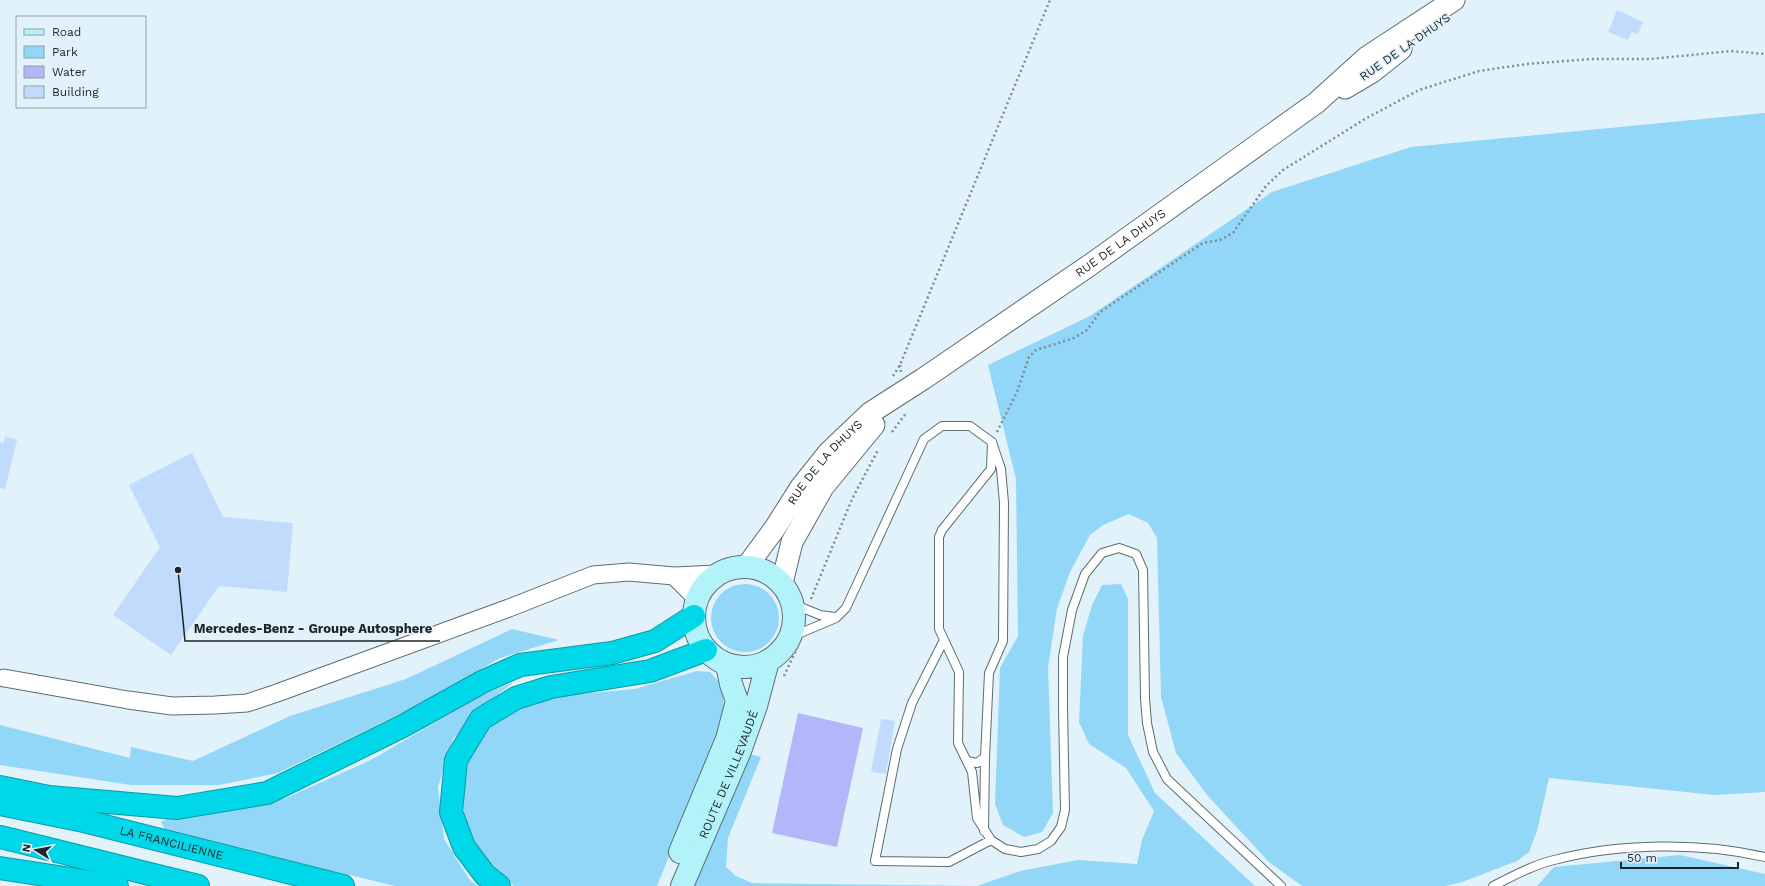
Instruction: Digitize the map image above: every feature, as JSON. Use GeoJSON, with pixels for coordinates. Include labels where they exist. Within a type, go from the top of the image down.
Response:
{"type":"FeatureCollection","features":[{"type":"Feature","properties":{"kind":"highway"},"geometry":{"type":"LineString","coordinates":[[0,787],[49,796],[177,808],[266,793],[403,726],[482,682],[520,665],[612,654],[655,641],[695,608]]}},
{"type":"Feature","properties":{"kind":"highway"},"geometry":{"type":"LineString","coordinates":[[499,886],[485,875],[464,846],[451,812],[456,760],[481,719],[516,698],[551,687],[650,671],[706,650]]}},
{"type":"Feature","properties":{"kind":"highway","name":"LA FRANCILIENNE"},"geometry":{"type":"LineString","coordinates":[[0,804],[84,821],[343,886]]}},
{"type":"Feature","properties":{"kind":"highway"},"geometry":{"type":"LineString","coordinates":[[0,837],[198,886]]}},
{"type":"Feature","properties":{"kind":"highway"},"geometry":{"type":"LineString","coordinates":[[0,868],[117,886]]}},
{"type":"Feature","properties":{"kind":"main road"},"geometry":{"type":"LineString","coordinates":[[746,566],[760,569],[771,574],[782,583],[800,607],[795,620],[796,634],[782,651],[768,662],[741,668],[727,665],[716,659],[706,650],[699,640],[695,628],[695,608],[705,585],[717,574],[731,568],[746,566]]}},
{"type":"Feature","properties":{"kind":"main road","name":"ROUTE DE VILLEVAUDÉ"},"geometry":{"type":"LineString","coordinates":[[682,886],[740,751],[768,662]]}},
{"type":"Feature","properties":{"kind":"main road","name":"ROUTE DE VILLEVAUDÉ"},"geometry":{"type":"LineString","coordinates":[[668,886],[711,775],[727,739],[737,701],[731,684],[727,665]]}},
{"type":"Feature","properties":{"kind":"street","name":"RUE DE LA DHUYS"},"geometry":{"type":"LineString","coordinates":[[746,566],[775,528],[801,487],[829,452],[870,413],[901,387],[923,379],[1090,265],[1316,103],[1367,57],[1454,0]]}},
{"type":"Feature","properties":{"kind":"street","name":"RUE DE LA DHUYS"},"geometry":{"type":"LineString","coordinates":[[1316,103],[1372,72],[1398,51],[1471,0]]}},
{"type":"Feature","properties":{"kind":"street","name":"RUE DE LA DHUYS"},"geometry":{"type":"LineString","coordinates":[[782,583],[792,542],[823,487],[901,387]]}},
{"type":"Feature","properties":{"kind":"street"},"geometry":{"type":"LineString","coordinates":[[2,677],[128,700],[172,706],[247,703],[277,694],[501,611],[593,575],[629,572],[674,576],[717,574]]}},
{"type":"Feature","properties":{"kind":"street"},"geometry":{"type":"LineString","coordinates":[[674,576],[695,608]]}},
{"type":"Feature","properties":{"kind":"lane"},"geometry":{"type":"LineString","coordinates":[[796,634],[836,618],[846,608],[924,439],[942,426],[970,426],[992,442],[1002,469],[1004,503],[1003,641],[989,673],[985,757],[984,831]]}},
{"type":"Feature","properties":{"kind":"lane"},"geometry":{"type":"LineString","coordinates":[[992,442],[990,469],[942,530],[939,537],[939,629],[959,672],[958,743],[972,772],[977,818],[984,831],[991,840],[1005,849],[1021,852],[1038,849],[1051,841],[1061,827],[1066,810],[1063,657],[1072,610],[1085,574],[1102,553],[1119,548],[1136,554],[1143,570],[1145,698],[1147,723],[1153,752],[1167,779],[1281,886]]}},
{"type":"Feature","properties":{"kind":"lane"},"geometry":{"type":"LineString","coordinates":[[800,607],[820,615],[836,618]]}},
{"type":"Feature","properties":{"kind":"lane"},"geometry":{"type":"LineString","coordinates":[[944,640],[912,703],[897,749],[875,861],[949,862],[991,840]]}},
{"type":"Feature","properties":{"kind":"lane"},"geometry":{"type":"LineString","coordinates":[[967,761],[977,763],[985,757]]}},
{"type":"Feature","properties":{"kind":"lane"},"geometry":{"type":"LineString","coordinates":[[1493,886],[1528,868],[1555,860],[1625,848],[1670,847],[1738,851],[1765,857]]}},
{"type":"Feature","properties":{"kind":"path"},"geometry":{"type":"LineString","coordinates":[[887,438],[913,404],[901,387],[900,365],[1050,0]]}},
{"type":"Feature","properties":{"kind":"path"},"geometry":{"type":"LineString","coordinates":[[992,442],[1017,392],[1028,357],[1036,350],[1074,338],[1087,330],[1100,312],[1203,243],[1220,240],[1233,233],[1266,186],[1283,170],[1365,119],[1420,90],[1479,71],[1527,64],[1591,59],[1650,59],[1731,51],[1765,54]]}},
{"type":"Feature","properties":{"kind":"path"},"geometry":{"type":"LineString","coordinates":[[900,365],[901,387]]}},
{"type":"Feature","properties":{"kind":"path"},"geometry":{"type":"LineString","coordinates":[[800,607],[878,449]]}},
{"type":"Feature","properties":{"kind":"path"},"geometry":{"type":"LineString","coordinates":[[761,687],[776,688],[789,669],[797,648],[796,634]]}},
{"type":"Feature","properties":{"kind":"green space"},"geometry":{"type":"Polygon","coordinates":[[[1765,113],[1765,792],[1715,795],[1549,778],[1537,831],[1529,852],[1517,861],[1462,882],[1446,886],[1302,886],[1269,862],[1207,795],[1176,753],[1161,697],[1157,538],[1148,523],[1129,514],[1103,525],[1090,535],[1070,572],[1057,609],[1048,667],[1053,813],[1042,832],[1024,837],[1003,825],[995,804],[1000,668],[1018,636],[1016,479],[988,365],[1090,316],[1272,192],[1411,147],[1765,113]]]}},
{"type":"Feature","properties":{"kind":"green space"},"geometry":{"type":"Polygon","coordinates":[[[738,584],[752,584],[764,589],[774,599],[779,611],[779,625],[774,637],[764,647],[752,652],[738,652],[726,647],[716,637],[711,625],[711,611],[716,599],[726,589],[738,584]]]}},
{"type":"Feature","properties":{"kind":"green space"},"geometry":{"type":"Polygon","coordinates":[[[1121,584],[1128,599],[1128,735],[1155,793],[1255,886],[977,886],[1020,871],[1078,860],[1137,864],[1142,840],[1154,811],[1126,768],[1089,744],[1079,722],[1083,636],[1092,605],[1102,585],[1121,584]]]}},
{"type":"Feature","properties":{"kind":"green space"},"geometry":{"type":"Polygon","coordinates":[[[512,629],[559,640],[500,658],[422,703],[278,773],[219,785],[131,785],[0,765],[0,725],[130,758],[131,747],[193,761],[290,716],[406,679],[512,629]]]}},
{"type":"Feature","properties":{"kind":"green space"},"geometry":{"type":"Polygon","coordinates":[[[697,671],[710,672],[718,681],[724,694],[722,725],[657,886],[514,886],[486,864],[465,824],[462,789],[470,752],[494,719],[525,704],[559,696],[635,689],[697,671]]]}},
{"type":"Feature","properties":{"kind":"green space"},"geometry":{"type":"Polygon","coordinates":[[[514,682],[488,702],[453,739],[438,787],[444,839],[469,879],[477,886],[395,886],[165,830],[161,822],[167,818],[242,809],[286,798],[371,760],[480,696],[514,682]]]}},
{"type":"Feature","properties":{"kind":"green space"},"geometry":{"type":"Polygon","coordinates":[[[749,754],[761,757],[728,838],[726,867],[736,876],[752,883],[977,886],[693,886],[749,754]]]}},
{"type":"Feature","properties":{"kind":"green space"},"geometry":{"type":"Polygon","coordinates":[[[1680,855],[1765,874],[1765,886],[1537,886],[1554,867],[1680,855]]]}},
{"type":"Feature","properties":{"kind":"water"},"geometry":{"type":"Polygon","coordinates":[[[798,713],[863,728],[837,847],[772,833],[798,713]]]}},
{"type":"Feature","properties":{"kind":"building"},"geometry":{"type":"Polygon","coordinates":[[[1617,10],[1643,22],[1638,34],[1632,32],[1628,40],[1608,32],[1617,10]]]}},
{"type":"Feature","properties":{"kind":"building"},"geometry":{"type":"Polygon","coordinates":[[[5,436],[17,440],[5,489],[0,488],[0,442],[4,443],[5,436]]]}},
{"type":"Feature","properties":{"kind":"building"},"geometry":{"type":"Polygon","coordinates":[[[192,453],[223,517],[293,523],[287,592],[219,586],[171,655],[113,615],[160,547],[129,485],[192,453]]]}},
{"type":"Feature","properties":{"kind":"building"},"geometry":{"type":"Polygon","coordinates":[[[881,719],[895,721],[886,774],[871,772],[881,719]]]}},
{"type":"Feature","properties":{"kind":"place","name":"Mercedes-Benz - Groupe Autosphere"},"geometry":{"type":"Point","coordinates":[178,570]}}]}
